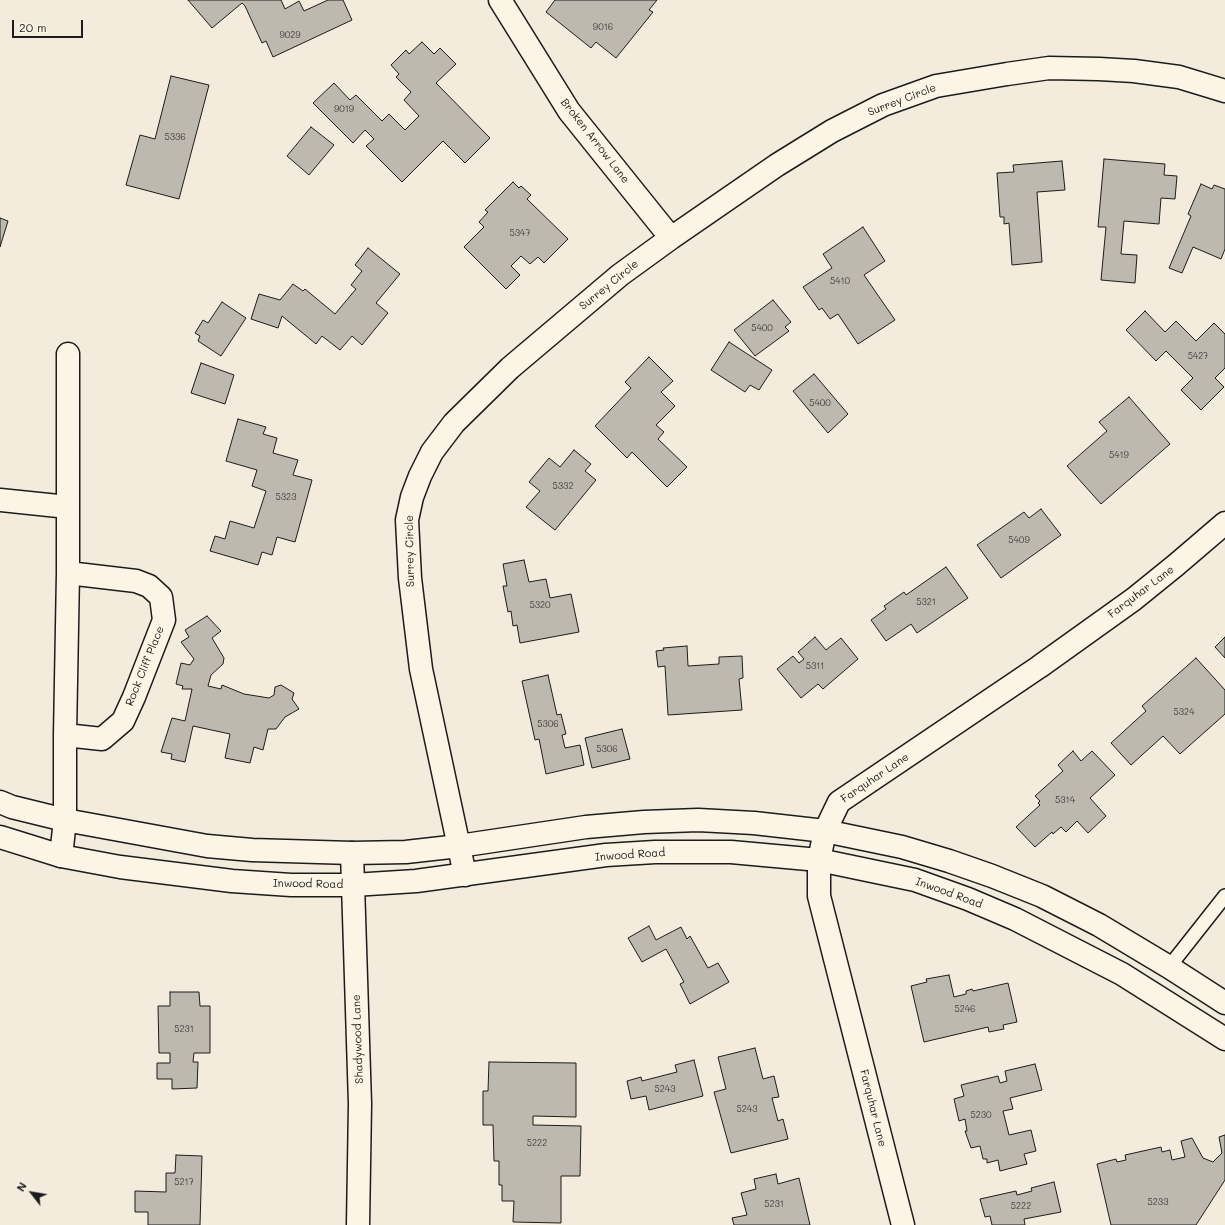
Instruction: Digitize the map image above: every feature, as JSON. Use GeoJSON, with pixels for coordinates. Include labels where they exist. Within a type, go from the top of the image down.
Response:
{"type":"FeatureCollection","features":[{"type":"Feature","properties":{"kind":"street","name":"Broken Arrow Lane"},"geometry":{"type":"LineString","coordinates":[[500,0],[569,111],[671,238]]}},
{"type":"Feature","properties":{"kind":"street","name":"Surrey Circle"},"geometry":{"type":"LineString","coordinates":[[465,875],[421,669],[410,578],[407,520],[412,498],[432,452],[454,423],[510,368],[620,275],[777,165],[832,131],[883,105],[936,86],[1049,68],[1134,71],[1179,77],[1225,91]]}},
{"type":"Feature","properties":{"kind":"street"},"geometry":{"type":"LineString","coordinates":[[61,856],[65,820],[68,573],[68,354]]}},
{"type":"Feature","properties":{"kind":"street"},"geometry":{"type":"LineString","coordinates":[[0,500],[68,507]]}},
{"type":"Feature","properties":{"kind":"street","name":"Farquhar Lane"},"geometry":{"type":"LineString","coordinates":[[903,1225],[819,896],[819,860],[825,832],[839,802],[1039,667],[1134,599],[1225,523]]}},
{"type":"Feature","properties":{"kind":"street","name":"Rock Cliff Place"},"geometry":{"type":"LineString","coordinates":[[65,735],[102,740],[123,721],[164,620],[161,597],[149,586],[136,581],[68,573]]}},
{"type":"Feature","properties":{"kind":"street"},"geometry":{"type":"LineString","coordinates":[[0,802],[12,807],[65,820],[207,846],[252,850],[352,853],[406,852],[460,846],[586,827],[698,820],[754,823],[825,832],[902,847],[992,876],[1042,896],[1093,922],[1169,966],[1225,1003]]}},
{"type":"Feature","properties":{"kind":"street","name":"Inwood Road"},"geometry":{"type":"LineString","coordinates":[[0,837],[61,856],[120,867],[232,881],[291,885],[354,885],[416,881],[606,855],[655,852],[732,852],[819,860],[915,880],[968,899],[1015,919],[1122,974],[1225,1039]]}},
{"type":"Feature","properties":{"kind":"street","name":"Shadywood Lane"},"geometry":{"type":"LineString","coordinates":[[352,853],[360,1104],[358,1225]]}},
{"type":"Feature","properties":{"kind":"lane"},"geometry":{"type":"LineString","coordinates":[[1169,966],[1225,896]]}},
{"type":"Feature","properties":{"kind":"building"},"geometry":{"type":"Polygon","coordinates":[[[188,0],[281,0],[285,9],[299,1],[304,11],[328,0],[343,0],[352,20],[273,57],[266,41],[262,43],[245,6],[242,3],[212,28],[188,0]]]}},
{"type":"Feature","properties":{"kind":"building"},"geometry":{"type":"Polygon","coordinates":[[[555,0],[657,0],[649,10],[653,12],[616,58],[596,42],[591,48],[546,12],[555,0]]]}},
{"type":"Feature","properties":{"kind":"building"},"geometry":{"type":"Polygon","coordinates":[[[422,42],[434,54],[440,48],[456,64],[436,83],[490,138],[465,163],[443,141],[402,182],[366,146],[374,139],[365,130],[353,143],[313,103],[334,83],[350,100],[356,95],[382,121],[389,114],[405,130],[419,116],[404,100],[411,92],[396,77],[399,74],[391,65],[406,50],[409,54],[422,42]]]}},
{"type":"Feature","properties":{"kind":"building"},"geometry":{"type":"Polygon","coordinates":[[[171,76],[209,85],[179,199],[126,185],[140,135],[155,139],[171,76]]]}},
{"type":"Feature","properties":{"kind":"building"},"geometry":{"type":"Polygon","coordinates":[[[311,127],[334,145],[309,175],[287,156],[311,127]]]}},
{"type":"Feature","properties":{"kind":"building"},"geometry":{"type":"Polygon","coordinates":[[[1104,159],[1165,164],[1164,175],[1177,176],[1175,199],[1161,198],[1159,224],[1124,221],[1121,254],[1137,255],[1135,283],[1101,280],[1106,227],[1098,227],[1104,159]]]}},
{"type":"Feature","properties":{"kind":"building"},"geometry":{"type":"Polygon","coordinates":[[[1062,161],[1065,190],[1037,192],[1042,262],[1012,265],[1009,223],[1004,224],[1004,217],[1000,217],[997,173],[1014,172],[1013,165],[1062,161]]]}},
{"type":"Feature","properties":{"kind":"building"},"geometry":{"type":"Polygon","coordinates":[[[513,182],[519,188],[521,186],[531,195],[527,199],[568,239],[544,263],[538,257],[530,264],[521,256],[511,266],[520,275],[506,289],[464,247],[484,227],[479,222],[488,212],[485,210],[513,182]]]}},
{"type":"Feature","properties":{"kind":"building"},"geometry":{"type":"Polygon","coordinates":[[[1201,184],[1212,189],[1214,185],[1225,189],[1225,249],[1221,259],[1193,247],[1182,273],[1169,268],[1191,216],[1188,214],[1201,184]]]}},
{"type":"Feature","properties":{"kind":"building"},"geometry":{"type":"Polygon","coordinates":[[[0,218],[8,221],[0,247],[0,218]]]}},
{"type":"Feature","properties":{"kind":"building"},"geometry":{"type":"Polygon","coordinates":[[[863,227],[885,261],[864,275],[895,320],[858,344],[838,314],[830,319],[822,308],[819,310],[803,287],[832,268],[823,254],[863,227]]]}},
{"type":"Feature","properties":{"kind":"building"},"geometry":{"type":"Polygon","coordinates":[[[368,248],[400,274],[376,303],[388,313],[362,345],[352,336],[340,350],[322,336],[316,344],[282,316],[278,328],[251,319],[259,294],[280,300],[293,284],[303,291],[305,289],[335,314],[356,289],[351,285],[362,271],[355,265],[368,248]]]}},
{"type":"Feature","properties":{"kind":"building"},"geometry":{"type":"Polygon","coordinates":[[[773,300],[791,322],[785,327],[789,331],[755,356],[734,330],[773,300]]]}},
{"type":"Feature","properties":{"kind":"building"},"geometry":{"type":"Polygon","coordinates":[[[222,302],[246,318],[221,356],[198,341],[200,336],[195,333],[203,320],[208,323],[222,302]]]}},
{"type":"Feature","properties":{"kind":"building"},"geometry":{"type":"Polygon","coordinates":[[[1145,311],[1165,332],[1176,321],[1196,341],[1214,323],[1225,334],[1225,368],[1215,378],[1224,387],[1201,410],[1181,390],[1193,378],[1166,351],[1156,361],[1126,330],[1145,311]]]}},
{"type":"Feature","properties":{"kind":"building"},"geometry":{"type":"Polygon","coordinates":[[[729,342],[772,370],[759,390],[750,385],[745,392],[711,370],[729,342]]]}},
{"type":"Feature","properties":{"kind":"building"},"geometry":{"type":"Polygon","coordinates":[[[649,357],[673,381],[661,392],[675,406],[656,425],[664,432],[658,439],[687,467],[667,487],[632,452],[627,458],[595,426],[631,388],[625,382],[649,357]]]}},
{"type":"Feature","properties":{"kind":"building"},"geometry":{"type":"Polygon","coordinates":[[[201,363],[234,375],[225,404],[191,393],[201,363]]]}},
{"type":"Feature","properties":{"kind":"building"},"geometry":{"type":"Polygon","coordinates":[[[814,374],[848,414],[828,433],[793,391],[814,374]]]}},
{"type":"Feature","properties":{"kind":"building"},"geometry":{"type":"Polygon","coordinates":[[[1129,397],[1170,444],[1101,504],[1067,466],[1107,431],[1099,422],[1129,397]]]}},
{"type":"Feature","properties":{"kind":"building"},"geometry":{"type":"Polygon","coordinates":[[[238,419],[266,427],[263,434],[277,438],[273,453],[298,460],[293,475],[312,480],[295,542],[277,537],[272,555],[262,552],[258,565],[210,551],[215,536],[225,539],[230,521],[254,528],[266,491],[252,486],[257,470],[226,461],[238,419]]]}},
{"type":"Feature","properties":{"kind":"building"},"geometry":{"type":"Polygon","coordinates":[[[574,450],[591,464],[585,471],[596,480],[555,530],[526,507],[540,491],[529,482],[549,458],[560,467],[574,450]]]}},
{"type":"Feature","properties":{"kind":"building"},"geometry":{"type":"Polygon","coordinates":[[[1041,509],[1061,535],[1001,578],[977,545],[1024,512],[1029,518],[1041,509]]]}},
{"type":"Feature","properties":{"kind":"building"},"geometry":{"type":"Polygon","coordinates":[[[524,560],[529,582],[546,579],[550,598],[571,594],[579,632],[520,643],[517,625],[513,626],[511,611],[508,612],[503,586],[507,586],[503,564],[524,560]]]}},
{"type":"Feature","properties":{"kind":"building"},"geometry":{"type":"Polygon","coordinates":[[[946,567],[968,598],[917,633],[911,624],[886,641],[871,620],[886,609],[884,606],[904,592],[906,595],[946,567]]]}},
{"type":"Feature","properties":{"kind":"building"},"geometry":{"type":"Polygon","coordinates":[[[207,616],[221,631],[212,638],[224,658],[223,664],[211,675],[208,686],[221,689],[222,685],[244,694],[269,698],[274,695],[275,687],[281,685],[294,693],[292,699],[299,709],[285,717],[276,729],[268,729],[263,750],[254,747],[250,763],[225,758],[230,734],[193,726],[185,762],[171,759],[172,754],[161,752],[172,718],[185,721],[192,689],[182,689],[183,686],[176,684],[181,663],[190,665],[194,659],[181,642],[189,637],[185,630],[207,616]]]}},
{"type":"Feature","properties":{"kind":"building"},"geometry":{"type":"Polygon","coordinates":[[[815,637],[826,650],[841,638],[858,659],[823,689],[818,684],[801,698],[777,669],[793,656],[799,663],[804,659],[798,652],[815,637]]]}},
{"type":"Feature","properties":{"kind":"building"},"geometry":{"type":"Polygon","coordinates":[[[1225,637],[1225,658],[1215,647],[1225,637]]]}},
{"type":"Feature","properties":{"kind":"building"},"geometry":{"type":"Polygon","coordinates":[[[687,646],[688,666],[719,664],[719,657],[742,656],[743,678],[739,679],[742,710],[668,715],[665,666],[658,667],[656,651],[664,650],[663,648],[687,646]]]}},
{"type":"Feature","properties":{"kind":"building"},"geometry":{"type":"Polygon","coordinates":[[[1196,658],[1225,690],[1225,714],[1180,754],[1163,736],[1131,765],[1111,743],[1146,711],[1142,706],[1196,658]]]}},
{"type":"Feature","properties":{"kind":"building"},"geometry":{"type":"Polygon","coordinates":[[[548,675],[557,715],[561,714],[566,734],[562,735],[565,748],[580,745],[584,765],[546,774],[539,739],[535,740],[522,681],[548,675]]]}},
{"type":"Feature","properties":{"kind":"building"},"geometry":{"type":"Polygon","coordinates":[[[622,729],[630,759],[592,768],[585,738],[622,729]]]}},
{"type":"Feature","properties":{"kind":"building"},"geometry":{"type":"Polygon","coordinates":[[[1073,751],[1081,761],[1092,751],[1115,775],[1090,798],[1106,816],[1088,833],[1077,821],[1066,832],[1061,827],[1053,834],[1052,832],[1035,847],[1016,827],[1040,805],[1038,803],[1040,801],[1035,796],[1063,771],[1058,765],[1073,751]]]}},
{"type":"Feature","properties":{"kind":"building"},"geometry":{"type":"Polygon","coordinates":[[[649,926],[656,940],[681,927],[687,939],[690,936],[708,968],[718,963],[729,982],[690,1004],[680,984],[684,982],[666,949],[642,962],[628,938],[649,926]]]}},
{"type":"Feature","properties":{"kind":"building"},"geometry":{"type":"Polygon","coordinates":[[[949,975],[954,997],[966,994],[966,991],[972,989],[973,991],[1008,983],[1017,1022],[1003,1025],[1004,1029],[989,1032],[988,1027],[924,1042],[911,986],[927,982],[926,979],[949,975]]]}},
{"type":"Feature","properties":{"kind":"building"},"geometry":{"type":"Polygon","coordinates":[[[170,992],[199,992],[200,1006],[210,1006],[210,1053],[194,1053],[193,1062],[198,1062],[197,1088],[172,1089],[172,1079],[157,1079],[157,1063],[170,1063],[170,1053],[159,1053],[158,1006],[170,1006],[170,992]]]}},
{"type":"Feature","properties":{"kind":"building"},"geometry":{"type":"Polygon","coordinates":[[[755,1048],[763,1079],[774,1076],[779,1097],[772,1098],[778,1121],[783,1119],[788,1139],[731,1153],[714,1092],[726,1089],[718,1057],[755,1048]]]}},
{"type":"Feature","properties":{"kind":"building"},"geometry":{"type":"Polygon","coordinates":[[[694,1060],[703,1096],[649,1110],[646,1096],[631,1099],[627,1081],[641,1077],[642,1081],[677,1072],[675,1065],[694,1060]]]}},
{"type":"Feature","properties":{"kind":"building"},"geometry":{"type":"Polygon","coordinates":[[[489,1062],[576,1063],[576,1117],[533,1116],[533,1125],[581,1126],[580,1176],[561,1176],[561,1223],[513,1222],[514,1201],[502,1201],[502,1185],[499,1185],[499,1161],[494,1161],[493,1125],[483,1125],[483,1091],[488,1091],[489,1062]]]}},
{"type":"Feature","properties":{"kind":"building"},"geometry":{"type":"Polygon","coordinates":[[[1035,1064],[1042,1090],[1010,1098],[1013,1109],[1003,1111],[1009,1135],[1031,1130],[1036,1151],[1024,1154],[1027,1164],[1000,1171],[998,1160],[987,1163],[987,1159],[983,1159],[980,1146],[971,1148],[965,1131],[967,1131],[965,1119],[959,1121],[954,1099],[964,1096],[961,1085],[998,1076],[1000,1083],[1007,1081],[1005,1071],[1035,1064]]]}},
{"type":"Feature","properties":{"kind":"building"},"geometry":{"type":"Polygon","coordinates":[[[1225,1135],[1225,1180],[1196,1225],[1111,1225],[1097,1164],[1116,1159],[1117,1162],[1126,1160],[1125,1155],[1161,1147],[1162,1152],[1170,1150],[1172,1160],[1185,1157],[1181,1141],[1192,1138],[1203,1158],[1213,1162],[1222,1153],[1219,1137],[1225,1135]]]}},
{"type":"Feature","properties":{"kind":"building"},"geometry":{"type":"Polygon","coordinates":[[[176,1155],[202,1156],[200,1225],[148,1225],[148,1212],[135,1212],[135,1191],[166,1192],[166,1173],[175,1173],[176,1155]]]}},
{"type":"Feature","properties":{"kind":"building"},"geometry":{"type":"Polygon","coordinates":[[[776,1174],[778,1184],[799,1178],[810,1225],[734,1225],[732,1218],[747,1215],[741,1193],[756,1189],[754,1179],[776,1174]]]}},
{"type":"Feature","properties":{"kind":"building"},"geometry":{"type":"Polygon","coordinates":[[[1054,1182],[1061,1212],[1024,1219],[1025,1225],[992,1225],[990,1216],[985,1217],[980,1199],[1016,1191],[1017,1195],[1032,1191],[1031,1188],[1054,1182]]]}}]}
